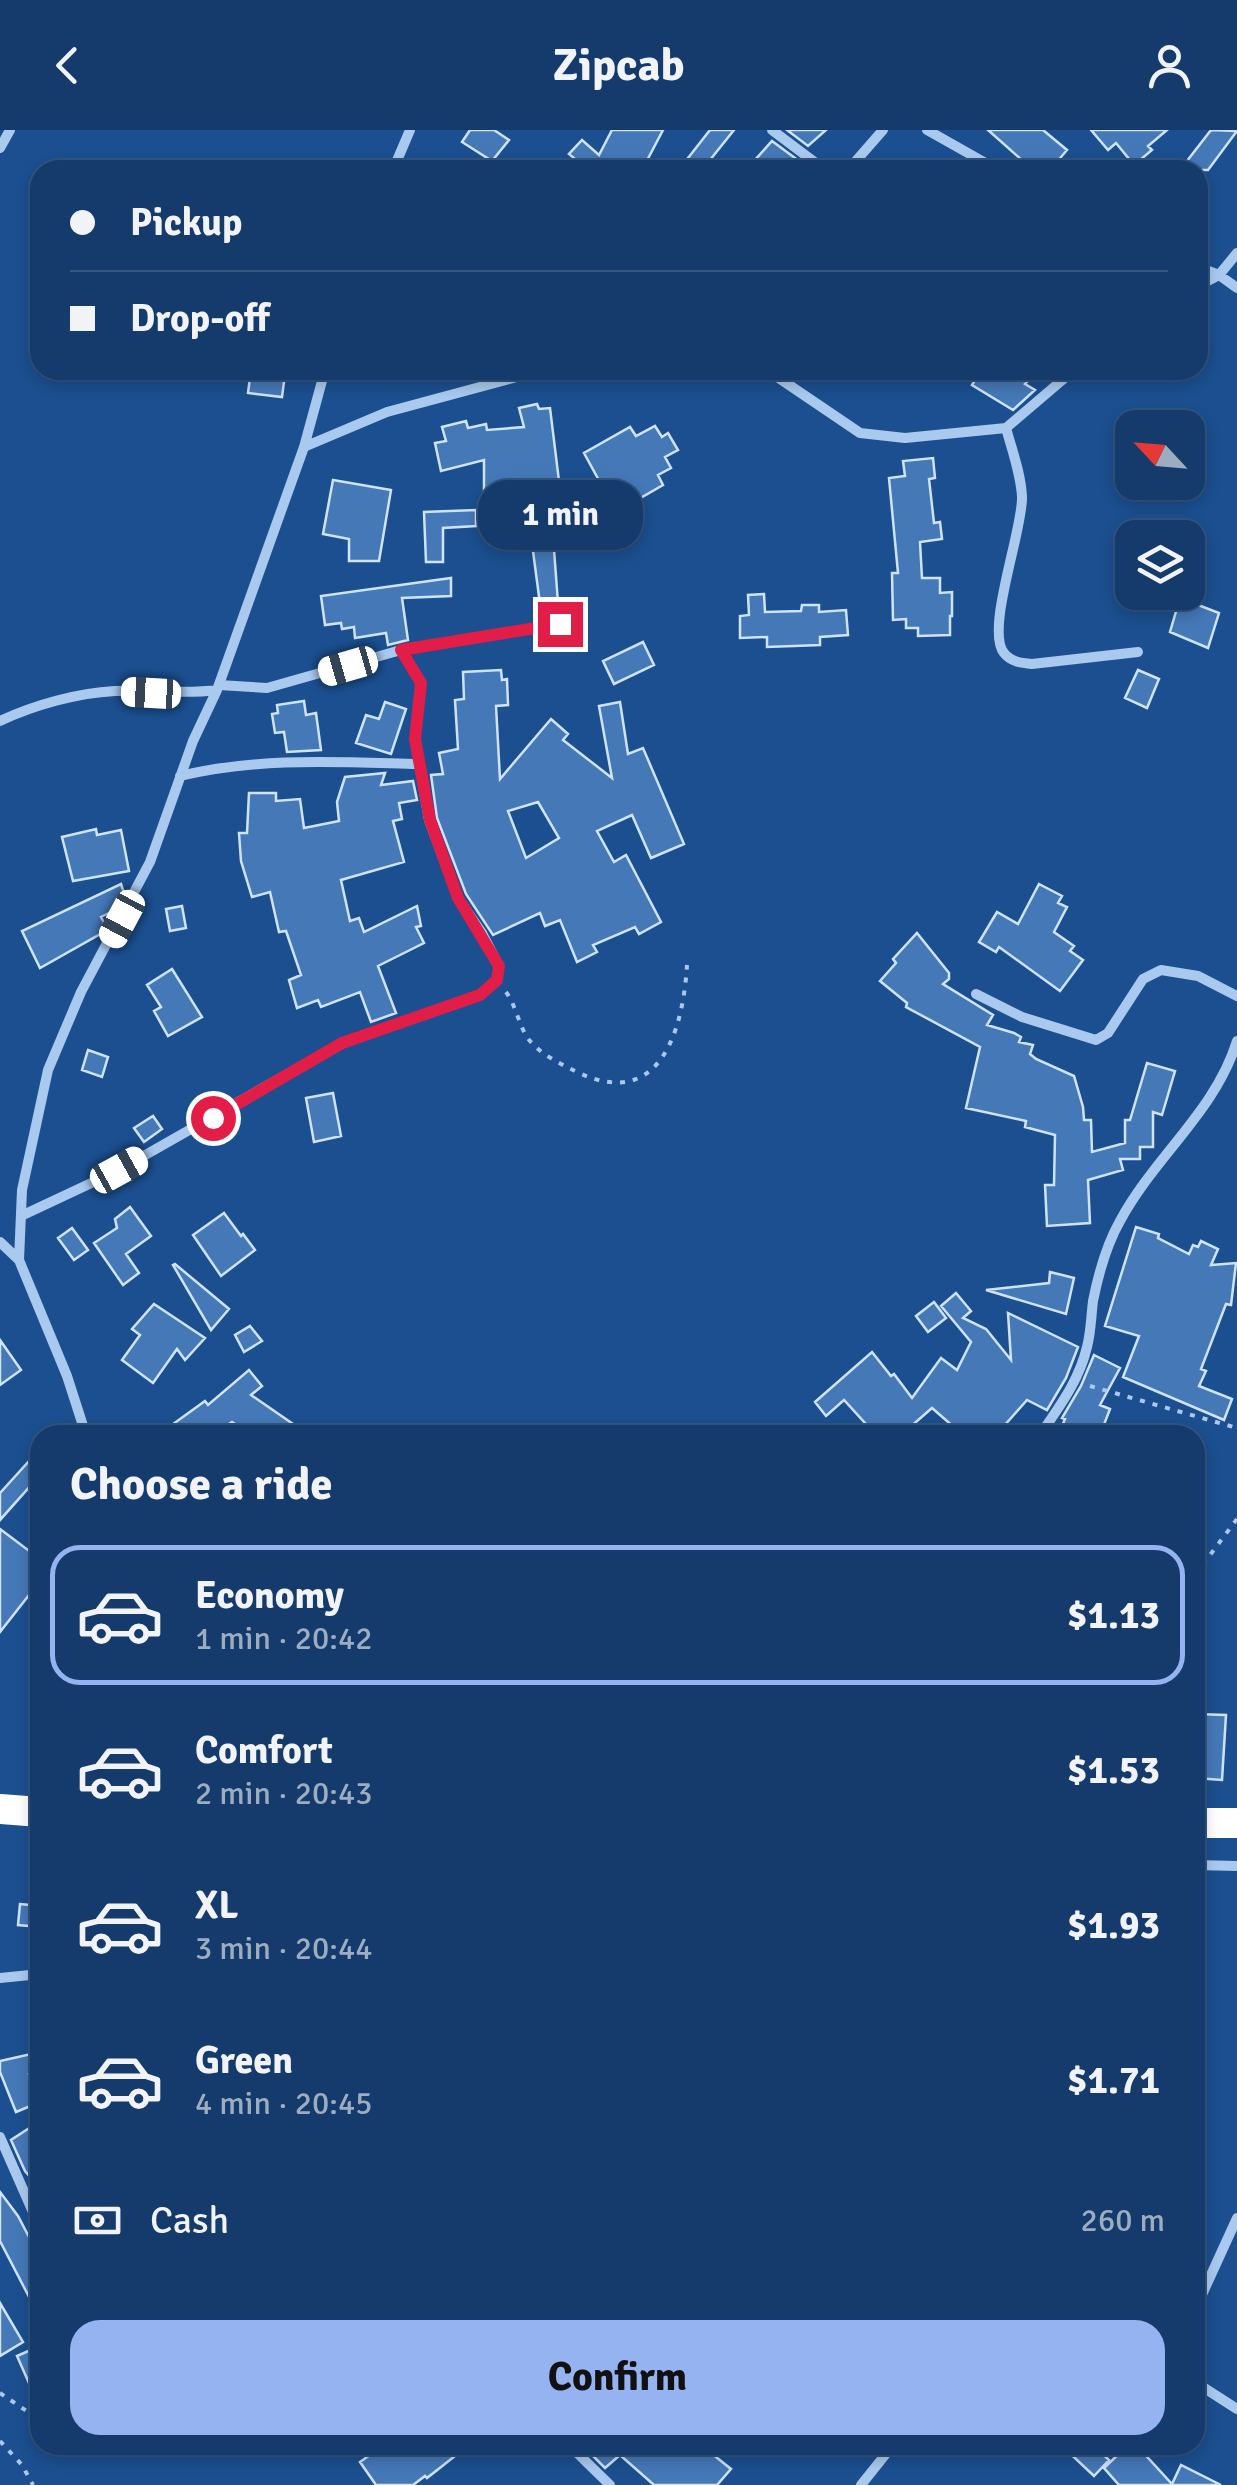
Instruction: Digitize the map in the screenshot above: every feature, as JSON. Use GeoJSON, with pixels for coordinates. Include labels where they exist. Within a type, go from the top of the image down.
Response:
{"type":"FeatureCollection","features":[{"type":"Feature","properties":{"kind":"highway"},"geometry":{"type":"LineString","coordinates":[[0,1809],[30,1811]]}},
{"type":"Feature","properties":{"kind":"highway"},"geometry":{"type":"LineString","coordinates":[[1205,1823],[1237,1823]]}},
{"type":"Feature","properties":{"kind":"street"},"geometry":{"type":"LineString","coordinates":[[397,160],[410,130]]}},
{"type":"Feature","properties":{"kind":"street"},"geometry":{"type":"LineString","coordinates":[[772,130],[812,160]]}},
{"type":"Feature","properties":{"kind":"street"},"geometry":{"type":"LineString","coordinates":[[857,160],[884,130]]}},
{"type":"Feature","properties":{"kind":"street"},"geometry":{"type":"LineString","coordinates":[[928,130],[980,160]]}},
{"type":"Feature","properties":{"kind":"street"},"geometry":{"type":"LineString","coordinates":[[0,148],[8,131]]}},
{"type":"Feature","properties":{"kind":"street"},"geometry":{"type":"LineString","coordinates":[[1208,281],[1220,275],[1237,253]]}},
{"type":"Feature","properties":{"kind":"street"},"geometry":{"type":"LineString","coordinates":[[1208,271],[1237,288]]}},
{"type":"Feature","properties":{"kind":"street"},"geometry":{"type":"LineString","coordinates":[[83,1425],[20,1260],[26,1174],[48,1070],[80,992],[150,862],[180,776],[218,688],[304,447],[322,380]]}},
{"type":"Feature","properties":{"kind":"street"},"geometry":{"type":"LineString","coordinates":[[304,447],[388,412],[507,380]]}},
{"type":"Feature","properties":{"kind":"street"},"geometry":{"type":"LineString","coordinates":[[782,380],[860,432],[905,438],[1006,428],[1062,380]]}},
{"type":"Feature","properties":{"kind":"street"},"geometry":{"type":"LineString","coordinates":[[1006,428],[1022,499],[1002,599],[999,644],[1005,656],[1032,664],[1138,652]]}},
{"type":"Feature","properties":{"kind":"street"},"geometry":{"type":"LineString","coordinates":[[0,721],[79,695],[116,691],[186,695],[218,688],[268,688],[401,650],[560,624]]}},
{"type":"Feature","properties":{"kind":"street"},"geometry":{"type":"LineString","coordinates":[[21,1216],[119,1170],[342,1043],[480,995],[497,980],[499,966],[458,898],[430,820],[418,764],[415,721],[421,683],[401,650]]}},
{"type":"Feature","properties":{"kind":"street"},"geometry":{"type":"LineString","coordinates":[[180,776],[223,766],[275,761],[418,764]]}},
{"type":"Feature","properties":{"kind":"street"},"geometry":{"type":"LineString","coordinates":[[976,994],[1022,1017],[1096,1040],[1108,1033],[1143,979],[1160,970],[1198,976],[1237,996]]}},
{"type":"Feature","properties":{"kind":"street"},"geometry":{"type":"LineString","coordinates":[[1047,1425],[1076,1382],[1088,1346],[1094,1299],[1119,1222],[1209,1103],[1229,1066],[1237,1040]]}},
{"type":"Feature","properties":{"kind":"street"},"geometry":{"type":"LineString","coordinates":[[0,1242],[20,1260]]}},
{"type":"Feature","properties":{"kind":"street"},"geometry":{"type":"LineString","coordinates":[[1205,1865],[1237,1866]]}},
{"type":"Feature","properties":{"kind":"street"},"geometry":{"type":"LineString","coordinates":[[0,1978],[30,1975]]}},
{"type":"Feature","properties":{"kind":"street"},"geometry":{"type":"LineString","coordinates":[[0,2138],[30,2206]]}},
{"type":"Feature","properties":{"kind":"street"},"geometry":{"type":"LineString","coordinates":[[1205,2288],[1237,2218]]}},
{"type":"Feature","properties":{"kind":"street"},"geometry":{"type":"LineString","coordinates":[[1205,2388],[1237,2408]]}},
{"type":"Feature","properties":{"kind":"street"},"geometry":{"type":"LineString","coordinates":[[579,2455],[610,2485]]}},
{"type":"Feature","properties":{"kind":"street"},"geometry":{"type":"LineString","coordinates":[[861,2484],[885,2455]]}},
{"type":"Feature","properties":{"kind":"path"},"geometry":{"type":"LineString","coordinates":[[497,980],[518,1012],[526,1038],[544,1055],[594,1080],[634,1081],[658,1066],[674,1039],[685,1002],[687,965]]}},
{"type":"Feature","properties":{"kind":"path"},"geometry":{"type":"LineString","coordinates":[[1076,1382],[1237,1428]]}},
{"type":"Feature","properties":{"kind":"path"},"geometry":{"type":"LineString","coordinates":[[1205,1562],[1237,1519]]}},
{"type":"Feature","properties":{"kind":"path"},"geometry":{"type":"LineString","coordinates":[[0,2393],[30,2413]]}},
{"type":"Feature","properties":{"kind":"path"},"geometry":{"type":"LineString","coordinates":[[0,2441],[22,2465],[33,2485]]}},
{"type":"Feature","properties":{"kind":"building"},"geometry":{"type":"Polygon","coordinates":[[[470,130],[494,130],[509,140],[493,160],[462,142],[470,130]]]}},
{"type":"Feature","properties":{"kind":"building"},"geometry":{"type":"Polygon","coordinates":[[[612,130],[663,130],[647,160],[576,160],[569,154],[582,140],[599,155],[612,130]]]}},
{"type":"Feature","properties":{"kind":"building"},"geometry":{"type":"Polygon","coordinates":[[[710,130],[734,130],[710,160],[688,158],[710,130]]]}},
{"type":"Feature","properties":{"kind":"building"},"geometry":{"type":"Polygon","coordinates":[[[787,130],[826,130],[808,146],[787,130]]]}},
{"type":"Feature","properties":{"kind":"building"},"geometry":{"type":"Polygon","coordinates":[[[988,130],[1043,130],[1067,150],[1058,160],[1022,160],[988,130]]]}},
{"type":"Feature","properties":{"kind":"building"},"geometry":{"type":"Polygon","coordinates":[[[1091,130],[1167,130],[1148,146],[1152,150],[1140,160],[1130,160],[1116,143],[1108,150],[1091,130]]]}},
{"type":"Feature","properties":{"kind":"building"},"geometry":{"type":"Polygon","coordinates":[[[1211,130],[1237,131],[1208,170],[1208,160],[1188,160],[1211,130]]]}},
{"type":"Feature","properties":{"kind":"building"},"geometry":{"type":"Polygon","coordinates":[[[772,141],[795,158],[792,160],[755,160],[772,141]]]}},
{"type":"Feature","properties":{"kind":"building"},"geometry":{"type":"Polygon","coordinates":[[[250,380],[284,380],[282,397],[248,393],[250,380]]]}},
{"type":"Feature","properties":{"kind":"building"},"geometry":{"type":"Polygon","coordinates":[[[975,380],[1029,380],[1025,384],[1035,390],[1013,410],[972,385],[975,380]]]}},
{"type":"Feature","properties":{"kind":"building"},"geometry":{"type":"Polygon","coordinates":[[[537,404],[539,409],[550,408],[560,489],[559,536],[553,536],[558,603],[540,604],[531,536],[503,536],[503,495],[484,495],[484,460],[441,471],[435,443],[446,441],[442,427],[466,421],[468,428],[486,424],[487,430],[524,427],[519,408],[537,404]]]}},
{"type":"Feature","properties":{"kind":"building"},"geometry":{"type":"Polygon","coordinates":[[[655,426],[662,437],[668,433],[678,450],[665,457],[671,468],[658,475],[663,485],[630,504],[621,487],[607,495],[584,453],[630,427],[636,436],[655,426]]]}},
{"type":"Feature","properties":{"kind":"building"},"geometry":{"type":"Polygon","coordinates":[[[933,458],[935,478],[929,479],[934,523],[940,522],[942,539],[920,542],[922,578],[940,578],[940,593],[952,592],[952,616],[950,635],[918,636],[918,628],[906,628],[906,619],[893,620],[892,573],[898,573],[889,478],[905,476],[903,461],[933,458]]]}},
{"type":"Feature","properties":{"kind":"building"},"geometry":{"type":"Polygon","coordinates":[[[333,480],[391,490],[379,561],[349,561],[349,539],[323,534],[333,480]]]}},
{"type":"Feature","properties":{"kind":"building"},"geometry":{"type":"Polygon","coordinates":[[[476,510],[476,526],[443,528],[443,562],[426,562],[424,512],[476,510]]]}},
{"type":"Feature","properties":{"kind":"building"},"geometry":{"type":"Polygon","coordinates":[[[451,578],[451,596],[402,598],[408,640],[388,645],[386,633],[355,638],[354,627],[342,629],[341,623],[325,625],[321,596],[451,578]]]}},
{"type":"Feature","properties":{"kind":"building"},"geometry":{"type":"Polygon","coordinates":[[[764,594],[765,612],[801,611],[802,605],[819,605],[819,612],[846,610],[848,635],[820,637],[820,645],[767,647],[767,637],[740,638],[740,616],[749,615],[748,595],[764,594]]]}},
{"type":"Feature","properties":{"kind":"building"},"geometry":{"type":"Polygon","coordinates":[[[1205,608],[1219,613],[1208,648],[1170,632],[1176,610],[1205,608]]]}},
{"type":"Feature","properties":{"kind":"building"},"geometry":{"type":"Polygon","coordinates":[[[643,642],[654,665],[614,684],[603,661],[643,642]]]}},
{"type":"Feature","properties":{"kind":"building"},"geometry":{"type":"Polygon","coordinates":[[[501,670],[502,680],[507,679],[508,705],[496,706],[500,779],[551,719],[568,734],[563,740],[612,778],[599,706],[620,702],[628,754],[643,748],[684,844],[651,858],[632,815],[597,831],[614,862],[626,855],[661,922],[639,934],[635,927],[593,945],[597,952],[577,962],[560,920],[545,926],[540,913],[493,935],[466,894],[437,818],[431,775],[443,774],[439,753],[458,749],[455,700],[464,699],[463,672],[501,670]],[[538,802],[508,811],[526,858],[559,838],[538,802]]]}},
{"type":"Feature","properties":{"kind":"building"},"geometry":{"type":"Polygon","coordinates":[[[1138,670],[1159,679],[1147,708],[1125,698],[1138,670]]]}},
{"type":"Feature","properties":{"kind":"building"},"geometry":{"type":"Polygon","coordinates":[[[304,701],[306,715],[316,713],[321,750],[287,752],[284,732],[275,733],[272,714],[278,713],[277,705],[304,701]]]}},
{"type":"Feature","properties":{"kind":"building"},"geometry":{"type":"Polygon","coordinates":[[[385,702],[406,709],[391,754],[356,743],[366,715],[379,719],[385,702]]]}},
{"type":"Feature","properties":{"kind":"building"},"geometry":{"type":"Polygon","coordinates":[[[385,773],[381,785],[413,781],[417,800],[399,803],[402,819],[393,821],[404,862],[341,880],[350,921],[359,918],[364,932],[417,906],[421,926],[416,927],[424,943],[378,966],[396,1013],[371,1022],[360,992],[321,1007],[318,1000],[297,1008],[289,980],[301,975],[286,931],[279,932],[270,892],[252,897],[241,861],[239,833],[247,833],[249,793],[276,793],[276,801],[300,799],[304,828],[339,821],[337,802],[345,777],[385,773]]]}},
{"type":"Feature","properties":{"kind":"building"},"geometry":{"type":"Polygon","coordinates":[[[96,829],[97,835],[121,830],[129,871],[73,881],[62,837],[96,829]]]}},
{"type":"Feature","properties":{"kind":"building"},"geometry":{"type":"Polygon","coordinates":[[[121,884],[124,893],[115,910],[101,917],[106,926],[102,933],[40,968],[22,931],[121,884]]]}},
{"type":"Feature","properties":{"kind":"building"},"geometry":{"type":"Polygon","coordinates":[[[1039,884],[1062,896],[1058,903],[1067,907],[1054,932],[1074,946],[1070,951],[1083,960],[1060,991],[999,947],[996,952],[979,942],[997,912],[1018,924],[1039,884]]]}},
{"type":"Feature","properties":{"kind":"building"},"geometry":{"type":"Polygon","coordinates":[[[182,906],[186,928],[170,931],[166,909],[182,906]]]}},
{"type":"Feature","properties":{"kind":"building"},"geometry":{"type":"Polygon","coordinates":[[[917,933],[949,973],[943,984],[993,1015],[987,1025],[1021,1037],[1019,1042],[1033,1045],[1030,1054],[1036,1059],[1074,1076],[1084,1120],[1091,1120],[1092,1152],[1125,1143],[1125,1120],[1130,1120],[1147,1063],[1175,1071],[1162,1115],[1153,1112],[1153,1147],[1140,1147],[1140,1159],[1120,1159],[1123,1170],[1088,1180],[1090,1223],[1047,1226],[1045,1185],[1054,1185],[1055,1135],[1025,1127],[1026,1121],[966,1108],[980,1047],[906,1007],[907,1003],[880,981],[896,963],[893,959],[917,933]]]}},
{"type":"Feature","properties":{"kind":"building"},"geometry":{"type":"Polygon","coordinates":[[[172,969],[202,1017],[168,1036],[154,1011],[161,1007],[147,985],[172,969]]]}},
{"type":"Feature","properties":{"kind":"building"},"geometry":{"type":"Polygon","coordinates":[[[88,1050],[108,1057],[102,1077],[82,1070],[88,1050]]]}},
{"type":"Feature","properties":{"kind":"building"},"geometry":{"type":"Polygon","coordinates":[[[333,1093],[341,1136],[314,1142],[306,1098],[333,1093]]]}},
{"type":"Feature","properties":{"kind":"building"},"geometry":{"type":"Polygon","coordinates":[[[153,1116],[162,1129],[144,1142],[134,1128],[153,1116]]]}},
{"type":"Feature","properties":{"kind":"building"},"geometry":{"type":"Polygon","coordinates":[[[130,1207],[151,1236],[126,1254],[139,1273],[123,1285],[94,1243],[117,1228],[115,1219],[130,1207]]]}},
{"type":"Feature","properties":{"kind":"building"},"geometry":{"type":"Polygon","coordinates":[[[224,1213],[255,1250],[221,1276],[193,1235],[224,1213]]]}},
{"type":"Feature","properties":{"kind":"building"},"geometry":{"type":"Polygon","coordinates":[[[1136,1227],[1159,1234],[1158,1238],[1189,1254],[1193,1245],[1198,1247],[1201,1241],[1218,1249],[1211,1265],[1236,1263],[1231,1305],[1226,1304],[1201,1369],[1206,1371],[1199,1386],[1232,1399],[1224,1420],[1123,1377],[1139,1336],[1105,1326],[1136,1227]]]}},
{"type":"Feature","properties":{"kind":"building"},"geometry":{"type":"Polygon","coordinates":[[[72,1228],[88,1250],[74,1260],[58,1238],[72,1228]]]}},
{"type":"Feature","properties":{"kind":"building"},"geometry":{"type":"Polygon","coordinates":[[[173,1265],[229,1309],[211,1330],[173,1265]]]}},
{"type":"Feature","properties":{"kind":"building"},"geometry":{"type":"Polygon","coordinates":[[[1050,1272],[1074,1278],[1066,1314],[986,1290],[1049,1283],[1050,1272]]]}},
{"type":"Feature","properties":{"kind":"building"},"geometry":{"type":"Polygon","coordinates":[[[956,1293],[971,1311],[963,1318],[986,1329],[1011,1360],[1008,1313],[1078,1347],[1047,1410],[1027,1400],[1005,1425],[952,1425],[932,1408],[912,1425],[867,1425],[844,1400],[826,1416],[815,1402],[872,1352],[912,1398],[941,1358],[957,1370],[971,1342],[941,1306],[956,1293]]]}},
{"type":"Feature","properties":{"kind":"building"},"geometry":{"type":"Polygon","coordinates":[[[934,1302],[946,1318],[928,1332],[916,1316],[934,1302]]]}},
{"type":"Feature","properties":{"kind":"building"},"geometry":{"type":"Polygon","coordinates":[[[154,1304],[205,1338],[185,1360],[177,1349],[153,1383],[122,1360],[140,1335],[132,1329],[154,1304]]]}},
{"type":"Feature","properties":{"kind":"building"},"geometry":{"type":"Polygon","coordinates":[[[250,1326],[262,1341],[244,1352],[235,1335],[250,1326]]]}},
{"type":"Feature","properties":{"kind":"building"},"geometry":{"type":"Polygon","coordinates":[[[0,1340],[21,1370],[0,1385],[0,1340]]]}},
{"type":"Feature","properties":{"kind":"building"},"geometry":{"type":"Polygon","coordinates":[[[1094,1355],[1120,1368],[1100,1405],[1110,1409],[1104,1425],[1062,1425],[1062,1418],[1094,1355]]]}},
{"type":"Feature","properties":{"kind":"building"},"geometry":{"type":"Polygon","coordinates":[[[249,1370],[262,1386],[251,1395],[294,1425],[232,1422],[172,1425],[205,1401],[208,1405],[249,1370]]]}},
{"type":"Feature","properties":{"kind":"building"},"geometry":{"type":"Polygon","coordinates":[[[30,1460],[30,1486],[0,1520],[0,1493],[30,1460]]]}},
{"type":"Feature","properties":{"kind":"building"},"geometry":{"type":"Polygon","coordinates":[[[0,1529],[30,1552],[30,1594],[0,1632],[0,1529]]]}},
{"type":"Feature","properties":{"kind":"building"},"geometry":{"type":"Polygon","coordinates":[[[1205,1714],[1226,1715],[1222,1780],[1205,1779],[1205,1714]]]}},
{"type":"Feature","properties":{"kind":"building"},"geometry":{"type":"Polygon","coordinates":[[[20,1904],[30,1905],[30,1926],[18,1925],[20,1904]]]}},
{"type":"Feature","properties":{"kind":"building"},"geometry":{"type":"Polygon","coordinates":[[[30,2054],[30,2106],[16,2112],[0,2072],[0,2061],[30,2054]]]}},
{"type":"Feature","properties":{"kind":"building"},"geometry":{"type":"Polygon","coordinates":[[[30,2128],[30,2177],[25,2171],[11,2140],[30,2128]]]}},
{"type":"Feature","properties":{"kind":"building"},"geometry":{"type":"Polygon","coordinates":[[[0,2192],[30,2239],[30,2299],[0,2241],[0,2192]]]}},
{"type":"Feature","properties":{"kind":"building"},"geometry":{"type":"Polygon","coordinates":[[[0,2303],[23,2342],[0,2356],[0,2303]]]}},
{"type":"Feature","properties":{"kind":"building"},"geometry":{"type":"Polygon","coordinates":[[[30,2350],[30,2385],[17,2356],[30,2350]]]}},
{"type":"Feature","properties":{"kind":"building"},"geometry":{"type":"Polygon","coordinates":[[[370,2455],[456,2455],[413,2485],[376,2485],[360,2462],[370,2455]]]}},
{"type":"Feature","properties":{"kind":"building"},"geometry":{"type":"Polygon","coordinates":[[[592,2455],[620,2455],[605,2468],[592,2455]]]}},
{"type":"Feature","properties":{"kind":"building"},"geometry":{"type":"Polygon","coordinates":[[[620,2455],[714,2455],[731,2469],[717,2485],[654,2485],[620,2455]]]}},
{"type":"Feature","properties":{"kind":"building"},"geometry":{"type":"Polygon","coordinates":[[[1072,2455],[1104,2455],[1109,2460],[1094,2476],[1072,2455]]]}},
{"type":"Feature","properties":{"kind":"building"},"geometry":{"type":"Polygon","coordinates":[[[1118,2455],[1145,2455],[1172,2484],[1181,2465],[1221,2485],[1119,2485],[1104,2468],[1118,2455]]]}},
{"type":"Feature","properties":{"kind":"route"},"geometry":{"type":"LineString","coordinates":[[213,1118],[342,1043],[480,995],[497,980],[499,966],[458,898],[430,820],[415,739],[421,683],[401,650],[560,624]]}}]}
